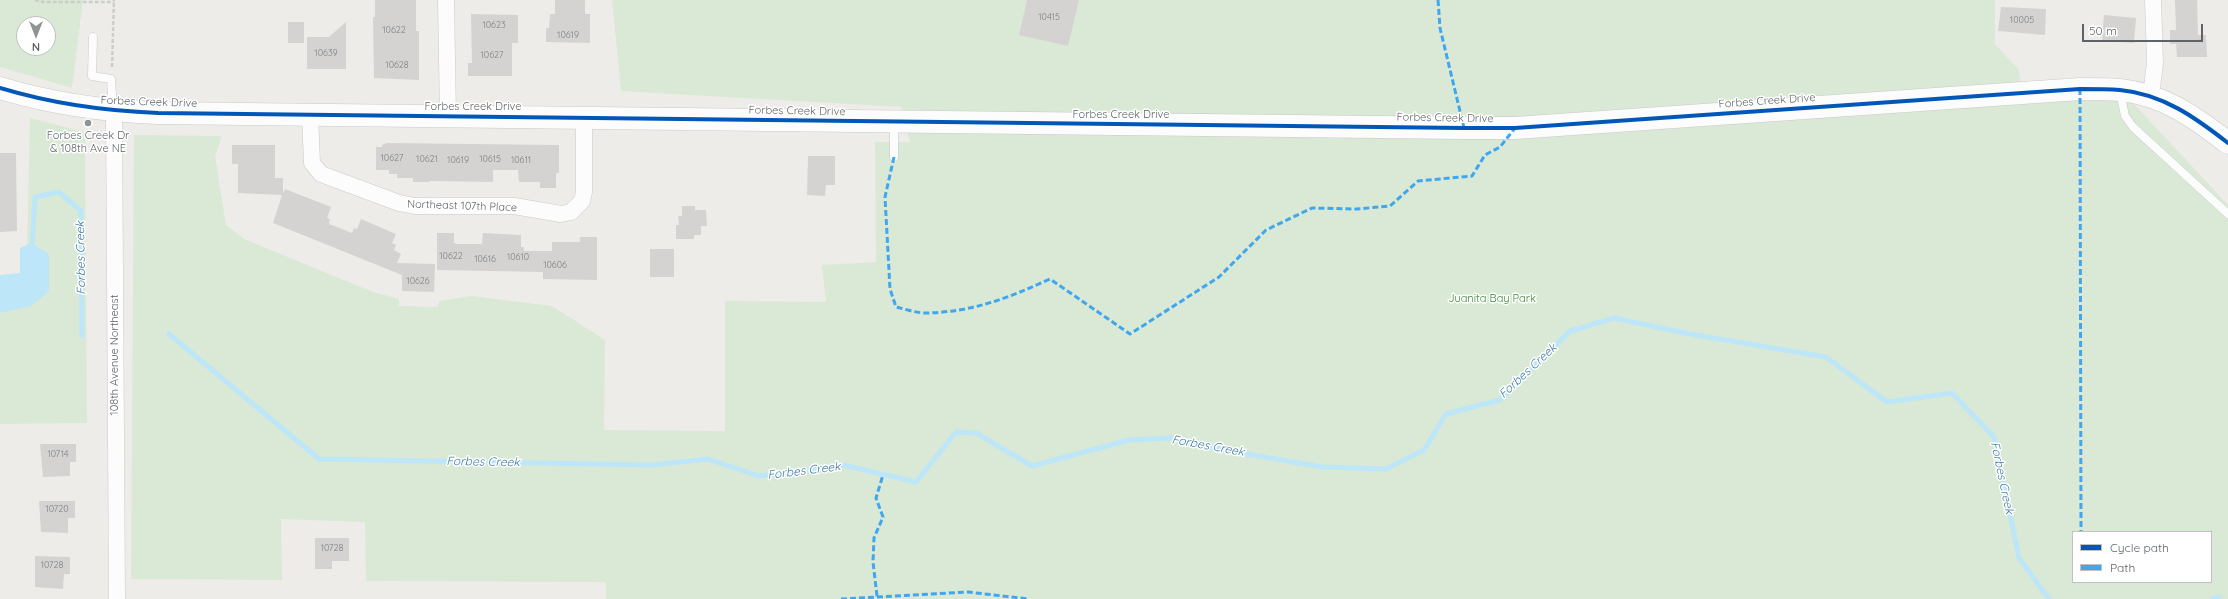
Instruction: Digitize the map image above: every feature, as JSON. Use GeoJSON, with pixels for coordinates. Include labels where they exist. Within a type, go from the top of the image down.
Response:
{"type":"FeatureCollection","features":[{"type":"Feature","properties":{"kind":"street"},"geometry":{"type":"LineString","coordinates":[[446,0],[448,116]]}},
{"type":"Feature","properties":{"kind":"street"},"geometry":{"type":"LineString","coordinates":[[2151,96],[2155,63],[2153,0]]}},
{"type":"Feature","properties":{"kind":"street","name":"Forbes Creek Drive"},"geometry":{"type":"LineString","coordinates":[[0,88],[40,100],[114,112],[310,115],[584,116],[894,122],[1515,128],[2080,89],[2120,90],[2151,96],[2175,106],[2195,118],[2228,143]]}},
{"type":"Feature","properties":{"kind":"street","name":"108th Avenue Northeast"},"geometry":{"type":"LineString","coordinates":[[114,112],[118,599]]}},
{"type":"Feature","properties":{"kind":"street","name":"Northeast 107th Place"},"geometry":{"type":"LineString","coordinates":[[310,115],[312,163],[321,174],[399,203],[415,206],[514,206],[561,214],[571,212],[582,201],[584,192],[584,116]]}},
{"type":"Feature","properties":{"kind":"lane"},"geometry":{"type":"LineString","coordinates":[[93,37],[92,76],[111,79],[114,112]]}},
{"type":"Feature","properties":{"kind":"lane"},"geometry":{"type":"LineString","coordinates":[[2120,90],[2125,116],[2133,127],[2228,214]]}},
{"type":"Feature","properties":{"kind":"lane"},"geometry":{"type":"LineString","coordinates":[[894,122],[894,157]]}},
{"type":"Feature","properties":{"kind":"path"},"geometry":{"type":"LineString","coordinates":[[35,0],[43,2],[114,1],[113,66],[92,76]]}},
{"type":"Feature","properties":{"kind":"green space"},"geometry":{"type":"Polygon","coordinates":[[[0,0],[83,0],[72,88],[0,67],[0,0]]]}},
{"type":"Feature","properties":{"kind":"green space","name":"Juanita Bay Park"},"geometry":{"type":"Polygon","coordinates":[[[612,0],[1995,0],[1995,44],[2019,70],[2021,90],[2120,89],[2228,205],[2228,599],[606,599],[606,582],[366,581],[365,522],[281,519],[282,580],[131,579],[134,135],[222,136],[215,156],[226,225],[244,239],[373,292],[399,299],[399,306],[438,307],[439,301],[471,296],[552,306],[605,340],[604,430],[725,431],[725,301],[826,302],[822,265],[876,262],[875,142],[910,142],[901,107],[621,91],[612,0]]]}},
{"type":"Feature","properties":{"kind":"green space"},"geometry":{"type":"Polygon","coordinates":[[[30,118],[85,132],[87,423],[0,424],[0,300],[26,301],[30,118]]]}},
{"type":"Feature","properties":{"kind":"water"},"geometry":{"type":"Polygon","coordinates":[[[31,243],[49,254],[49,291],[31,306],[0,313],[0,275],[20,273],[20,248],[31,243]]]}},
{"type":"Feature","properties":{"kind":"building"},"geometry":{"type":"Polygon","coordinates":[[[375,0],[416,0],[416,31],[419,31],[419,80],[374,78],[373,17],[375,17],[375,0]]]}},
{"type":"Feature","properties":{"kind":"building"},"geometry":{"type":"Polygon","coordinates":[[[555,0],[585,0],[585,14],[590,14],[590,43],[546,42],[546,28],[549,28],[550,14],[555,14],[555,0]]]}},
{"type":"Feature","properties":{"kind":"building"},"geometry":{"type":"Polygon","coordinates":[[[1027,0],[1079,0],[1068,46],[1019,35],[1027,0]]]}},
{"type":"Feature","properties":{"kind":"building"},"geometry":{"type":"Polygon","coordinates":[[[2175,0],[2197,0],[2198,35],[2206,35],[2207,57],[2177,57],[2176,44],[2170,44],[2170,30],[2176,30],[2175,0]]]}},
{"type":"Feature","properties":{"kind":"building"},"geometry":{"type":"Polygon","coordinates":[[[2001,7],[2046,9],[2045,35],[1998,31],[2001,7]]]}},
{"type":"Feature","properties":{"kind":"building"},"geometry":{"type":"Polygon","coordinates":[[[471,14],[518,15],[518,43],[512,43],[512,76],[468,76],[468,63],[472,63],[471,14]]]}},
{"type":"Feature","properties":{"kind":"building"},"geometry":{"type":"Polygon","coordinates":[[[2104,15],[2136,18],[2134,43],[2102,41],[2104,15]]]}},
{"type":"Feature","properties":{"kind":"building"},"geometry":{"type":"Polygon","coordinates":[[[288,22],[304,22],[304,43],[288,43],[288,22]]]}},
{"type":"Feature","properties":{"kind":"building"},"geometry":{"type":"Polygon","coordinates":[[[346,22],[346,69],[307,69],[307,37],[329,37],[346,22]]]}},
{"type":"Feature","properties":{"kind":"building"},"geometry":{"type":"Polygon","coordinates":[[[387,143],[559,145],[559,173],[556,173],[556,188],[540,188],[540,182],[519,182],[518,170],[493,170],[493,182],[413,182],[413,178],[397,178],[397,174],[389,174],[389,170],[376,170],[376,147],[382,147],[382,145],[387,143]]]}},
{"type":"Feature","properties":{"kind":"building"},"geometry":{"type":"Polygon","coordinates":[[[232,145],[275,145],[275,178],[283,178],[283,194],[285,189],[331,207],[327,218],[330,219],[329,224],[352,233],[354,228],[357,229],[361,219],[396,234],[392,243],[396,245],[394,250],[401,254],[397,263],[435,264],[434,292],[402,291],[402,275],[273,223],[282,195],[238,193],[238,164],[232,164],[232,145]]]}},
{"type":"Feature","properties":{"kind":"building"},"geometry":{"type":"Polygon","coordinates":[[[0,153],[16,153],[17,231],[0,232],[0,153]]]}},
{"type":"Feature","properties":{"kind":"building"},"geometry":{"type":"Polygon","coordinates":[[[808,156],[835,156],[835,185],[826,185],[825,196],[807,195],[808,156]]]}},
{"type":"Feature","properties":{"kind":"building"},"geometry":{"type":"Polygon","coordinates":[[[682,206],[695,206],[695,210],[706,210],[707,226],[701,226],[701,235],[694,235],[694,239],[676,239],[676,225],[679,225],[678,216],[682,216],[682,206]]]}},
{"type":"Feature","properties":{"kind":"building"},"geometry":{"type":"Polygon","coordinates":[[[437,233],[454,233],[454,243],[457,244],[482,244],[483,233],[521,235],[521,247],[524,247],[524,251],[552,251],[552,242],[580,242],[580,237],[597,237],[597,280],[543,279],[543,272],[437,270],[437,233]]]}},
{"type":"Feature","properties":{"kind":"building"},"geometry":{"type":"Polygon","coordinates":[[[650,249],[674,249],[674,277],[650,277],[650,249]]]}},
{"type":"Feature","properties":{"kind":"building"},"geometry":{"type":"Polygon","coordinates":[[[40,444],[76,444],[76,462],[70,462],[70,476],[43,477],[40,444]]]}},
{"type":"Feature","properties":{"kind":"building"},"geometry":{"type":"Polygon","coordinates":[[[39,501],[75,501],[75,518],[68,518],[68,533],[41,532],[39,501]]]}},
{"type":"Feature","properties":{"kind":"building"},"geometry":{"type":"Polygon","coordinates":[[[315,538],[349,538],[349,561],[332,561],[332,569],[315,569],[315,538]]]}},
{"type":"Feature","properties":{"kind":"building"},"geometry":{"type":"Polygon","coordinates":[[[35,556],[70,557],[70,574],[64,574],[63,589],[35,587],[35,556]]]}},
{"type":"Feature","properties":{"kind":"waterway","name":"Forbes Creek"},"geometry":{"type":"LineString","coordinates":[[32,249],[35,197],[59,192],[81,211],[82,336]]}},
{"type":"Feature","properties":{"kind":"waterway","name":"Forbes Creek"},"geometry":{"type":"LineString","coordinates":[[169,334],[319,459],[652,465],[708,459],[759,476],[843,465],[916,482],[956,432],[976,433],[1032,466],[1129,440],[1172,438],[1218,449],[1322,467],[1386,469],[1424,450],[1446,414],[1500,400],[1570,331],[1614,318],[1690,334],[1826,357],[1887,402],[1952,393],[1994,437],[2019,558],[2049,599]]}},
{"type":"Feature","properties":{"kind":"waterway","name":"Forbes Creek"},"geometry":{"type":"LineString","coordinates":[[2213,599],[2219,597]]}},
{"type":"Feature","properties":{"kind":"marked path"},"geometry":{"type":"LineString","coordinates":[[1438,0],[1440,28],[1464,128]]}},
{"type":"Feature","properties":{"kind":"marked path"},"geometry":{"type":"LineString","coordinates":[[2080,89],[2081,531]]}},
{"type":"Feature","properties":{"kind":"marked path"},"geometry":{"type":"LineString","coordinates":[[894,157],[885,197],[890,289],[896,307],[922,313],[959,310],[1005,298],[1050,279],[1130,334],[1219,277],[1266,230],[1312,208],[1357,209],[1390,206],[1418,181],[1472,176],[1485,155],[1500,147],[1515,128]]}},
{"type":"Feature","properties":{"kind":"marked path"},"geometry":{"type":"LineString","coordinates":[[877,596],[873,562],[874,538],[883,517],[876,498],[883,475]]}},
{"type":"Feature","properties":{"kind":"marked path"},"geometry":{"type":"LineString","coordinates":[[841,599],[968,592],[1029,599]]}},
{"type":"Feature","properties":{"kind":"cycle path"},"geometry":{"type":"LineString","coordinates":[[0,88],[20,94],[78,106],[158,113],[1464,128],[1515,128],[2080,89],[2105,89],[2136,92],[2165,102],[2191,116],[2228,143]]}},
{"type":"Feature","properties":{"kind":"place","name":"Forbes Creek Dr & 108th Ave NE"},"geometry":{"type":"Point","coordinates":[88,123]}}]}
